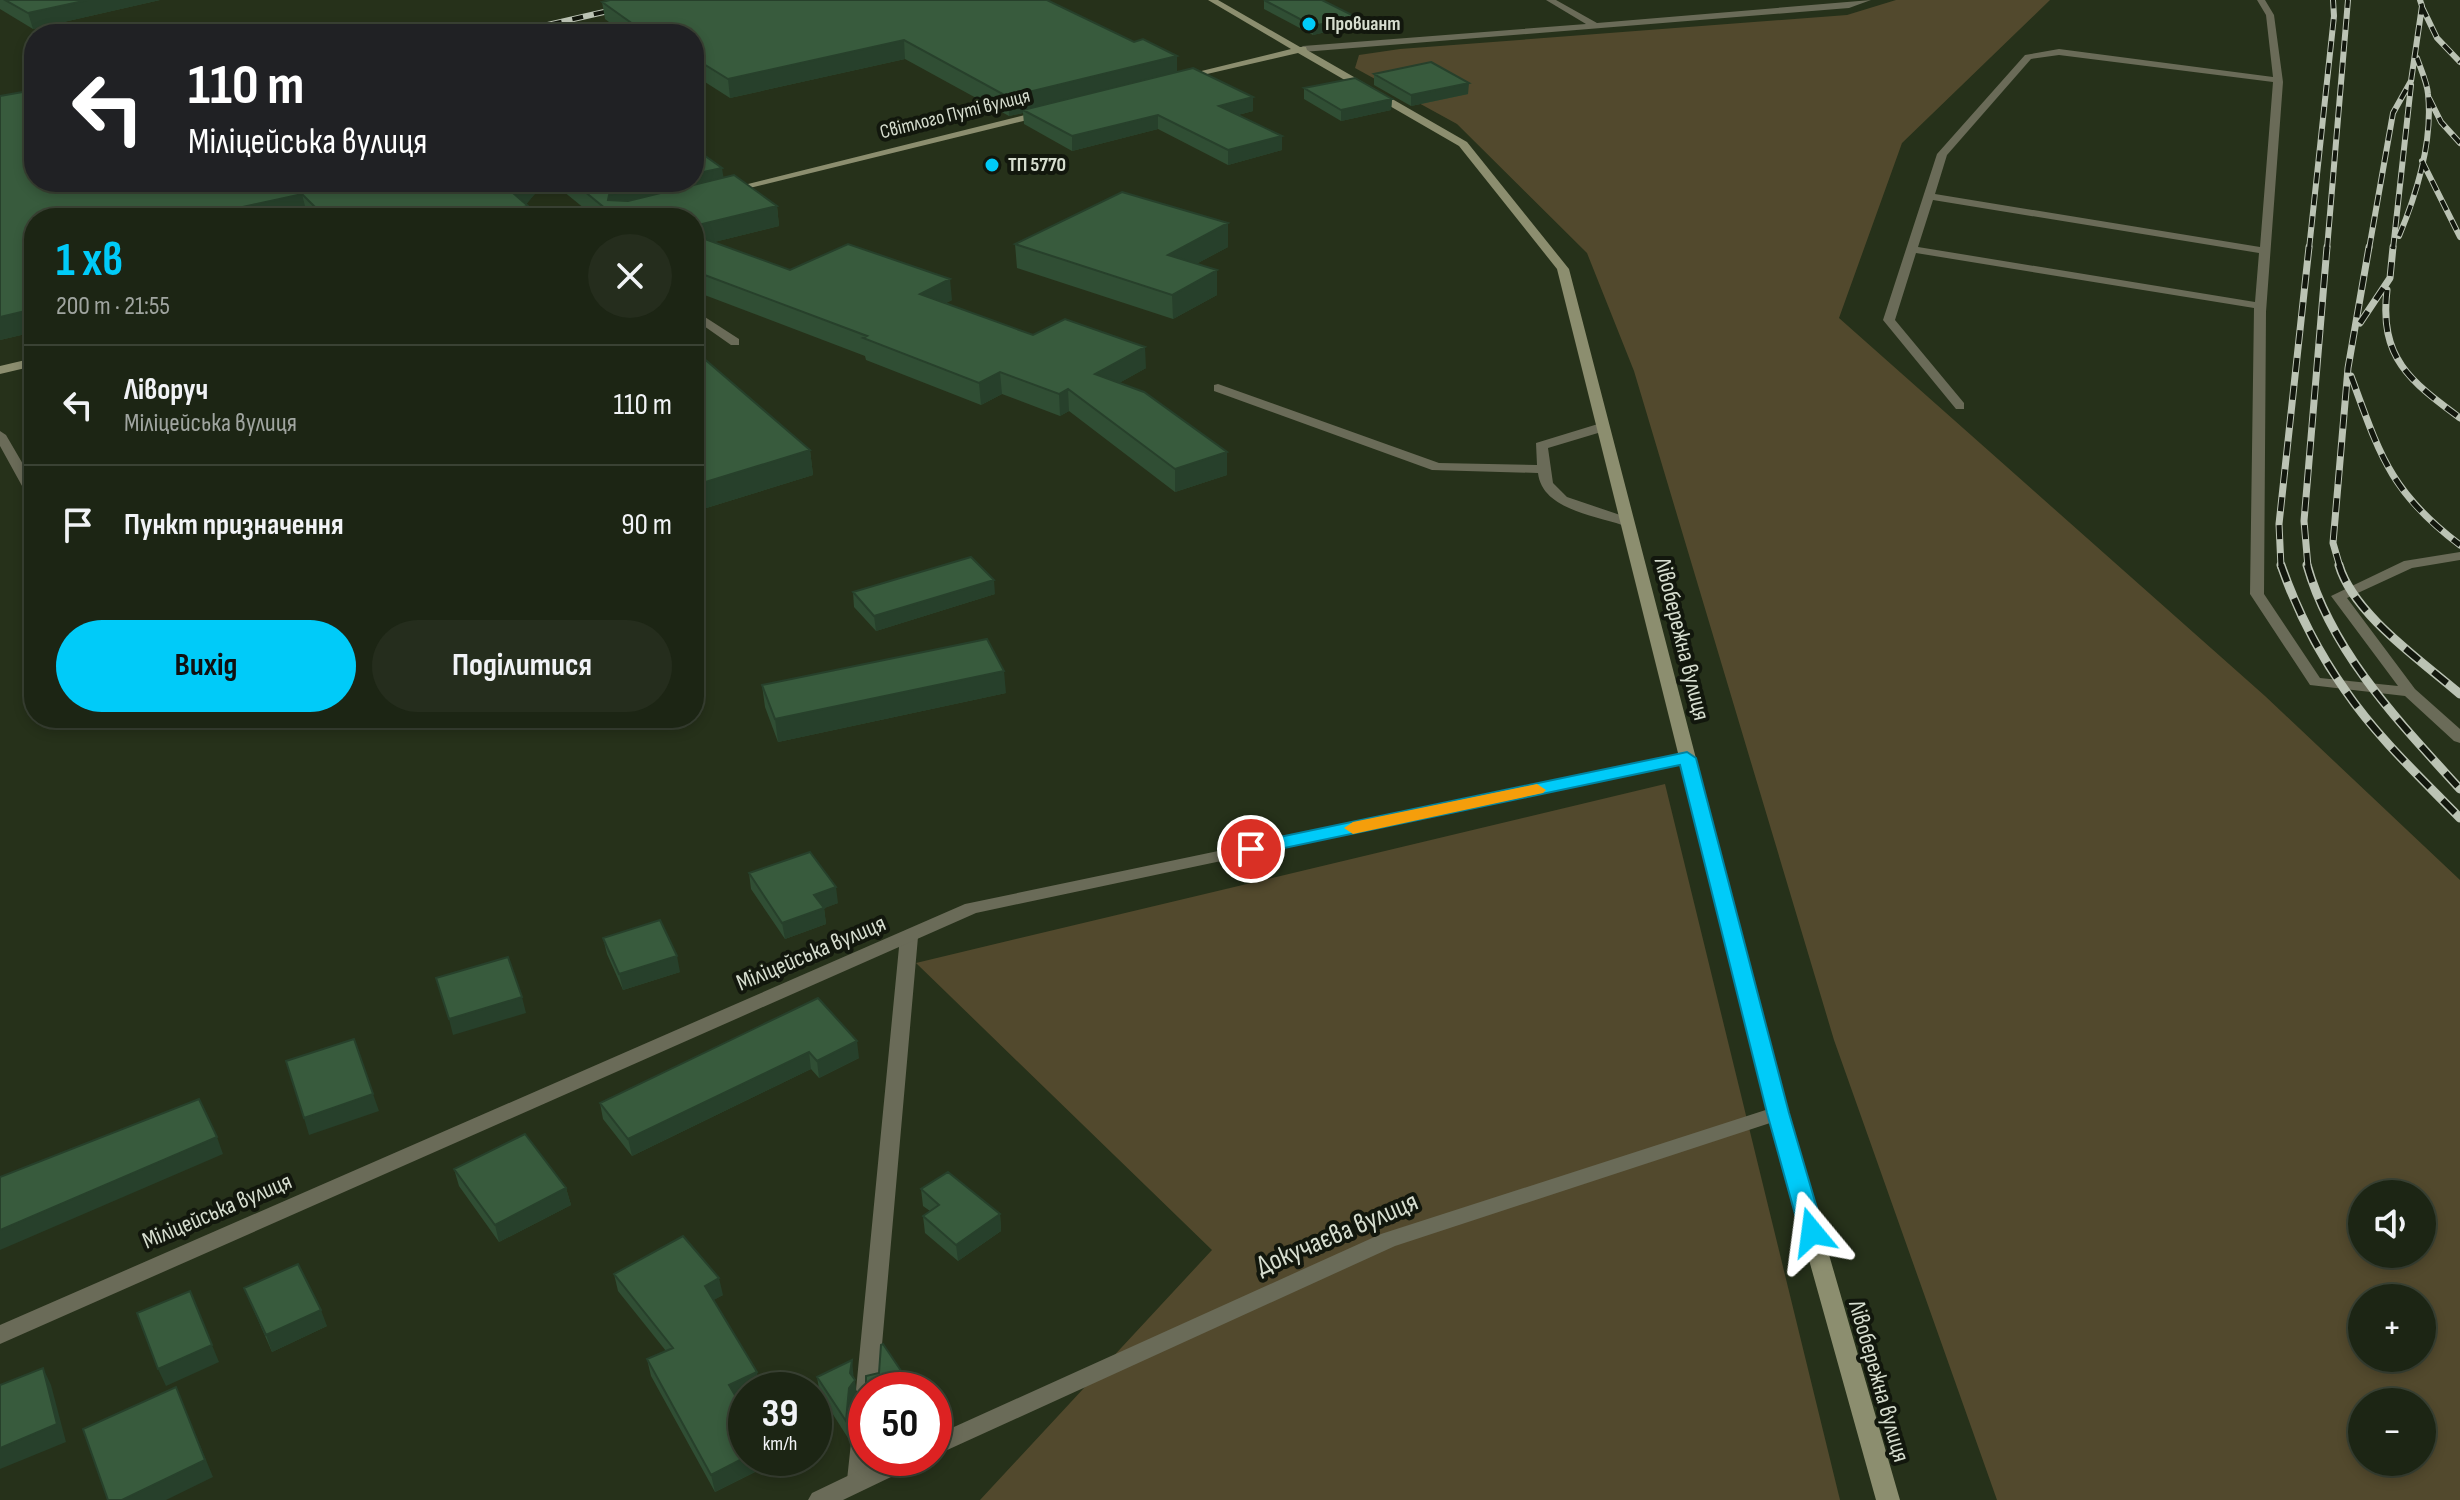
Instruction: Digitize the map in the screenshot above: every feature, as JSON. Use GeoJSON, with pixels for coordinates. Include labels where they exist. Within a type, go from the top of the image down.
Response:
{"type":"FeatureCollection","features":[{"type":"Feature","properties":{"kind":"main road","name":"Лівобережна вулиця"},"geometry":{"type":"LineString","coordinates":[[1212,0],[1303,49],[1463,144],[1563,269],[1778,1113],[1888,1500]]}},
{"type":"Feature","properties":{"kind":"main road"},"geometry":{"type":"LineString","coordinates":[[1166,83],[1303,49]]}},
{"type":"Feature","properties":{"kind":"main road","name":"Світлого Путі вулиця"},"geometry":{"type":"LineString","coordinates":[[724,192],[1059,109]]}},
{"type":"Feature","properties":{"kind":"main road"},"geometry":{"type":"LineString","coordinates":[[0,370],[24,364]]}},
{"type":"Feature","properties":{"kind":"street"},"geometry":{"type":"LineString","coordinates":[[1550,0],[1593,24]]}},
{"type":"Feature","properties":{"kind":"street"},"geometry":{"type":"LineString","coordinates":[[1814,8],[1826,0]]}},
{"type":"Feature","properties":{"kind":"street"},"geometry":{"type":"LineString","coordinates":[[1303,49],[1814,8],[1867,0]]}},
{"type":"Feature","properties":{"kind":"street"},"geometry":{"type":"LineString","coordinates":[[2261,0],[2270,15],[2278,80],[2261,306],[2257,594],[2315,682],[2410,692]]}},
{"type":"Feature","properties":{"kind":"street"},"geometry":{"type":"LineString","coordinates":[[1960,406],[1889,320],[1942,154],[2028,57],[2059,52],[2278,80]]}},
{"type":"Feature","properties":{"kind":"street"},"geometry":{"type":"LineString","coordinates":[[1928,196],[2265,251]]}},
{"type":"Feature","properties":{"kind":"street"},"geometry":{"type":"LineString","coordinates":[[1912,249],[2261,306]]}},
{"type":"Feature","properties":{"kind":"street"},"geometry":{"type":"LineString","coordinates":[[704,321],[735,342]]}},
{"type":"Feature","properties":{"kind":"street"},"geometry":{"type":"LineString","coordinates":[[1218,388],[1437,467],[1544,469]]}},
{"type":"Feature","properties":{"kind":"street"},"geometry":{"type":"LineString","coordinates":[[1603,427],[1541,446],[1546,484],[1562,500],[1627,522]]}},
{"type":"Feature","properties":{"kind":"street"},"geometry":{"type":"LineString","coordinates":[[0,435],[24,477]]}},
{"type":"Feature","properties":{"kind":"street"},"geometry":{"type":"LineString","coordinates":[[2460,556],[2409,564],[2338,596],[2410,692],[2460,738]]}},
{"type":"Feature","properties":{"kind":"street","name":"Міліцейська вулиця"},"geometry":{"type":"LineString","coordinates":[[0,1335],[75,1299],[971,908],[1687,758]]}},
{"type":"Feature","properties":{"kind":"street"},"geometry":{"type":"LineString","coordinates":[[869,1372],[909,937]]}},
{"type":"Feature","properties":{"kind":"street","name":"Докучаєва вулиця"},"geometry":{"type":"LineString","coordinates":[[952,1438],[1388,1240],[1778,1113]]}},
{"type":"Feature","properties":{"kind":"street"},"geometry":{"type":"LineString","coordinates":[[859,1476],[859,1480]]}},
{"type":"Feature","properties":{"kind":"street"},"geometry":{"type":"LineString","coordinates":[[820,1500],[868,1476]]}},
{"type":"Feature","properties":{"kind":"shaded area"},"geometry":{"type":"Polygon","coordinates":[[[1896,0],[2050,0],[1902,143],[1839,318],[2265,696],[2460,880],[2460,1500],[1997,1500],[1834,1040],[1634,371],[1587,253],[1457,124],[1355,68],[1359,55],[1400,49],[1847,15],[1896,0]]]}},
{"type":"Feature","properties":{"kind":"shaded area"},"geometry":{"type":"Polygon","coordinates":[[[1665,784],[1840,1500],[980,1500],[1212,1250],[916,963],[1665,784]]]}},
{"type":"Feature","properties":{"kind":"building"},"geometry":{"type":"Polygon","coordinates":[[[5,0],[88,0],[28,13],[5,0]]]}},
{"type":"Feature","properties":{"kind":"building"},"geometry":{"type":"Polygon","coordinates":[[[1047,0],[1134,42],[1143,39],[1177,56],[1008,97],[904,40],[728,79],[704,64],[704,24],[633,24],[602,2],[1047,0]]]}},
{"type":"Feature","properties":{"kind":"building"},"geometry":{"type":"Polygon","coordinates":[[[1264,0],[1322,0],[1356,17],[1313,26],[1264,0]]]}},
{"type":"Feature","properties":{"kind":"building"},"geometry":{"type":"Polygon","coordinates":[[[1431,62],[1469,83],[1411,95],[1374,74],[1431,62]]]}},
{"type":"Feature","properties":{"kind":"building"},"geometry":{"type":"Polygon","coordinates":[[[1193,68],[1253,97],[1219,106],[1282,136],[1228,150],[1158,115],[1072,136],[1023,110],[1193,68]]]}},
{"type":"Feature","properties":{"kind":"building"},"geometry":{"type":"Polygon","coordinates":[[[1355,78],[1392,99],[1341,110],[1304,88],[1355,78]]]}},
{"type":"Feature","properties":{"kind":"building"},"geometry":{"type":"Polygon","coordinates":[[[24,92],[24,192],[516,192],[514,194],[528,206],[316,208],[302,194],[238,208],[24,208],[24,311],[0,317],[0,96],[24,92]]]}},
{"type":"Feature","properties":{"kind":"building"},"geometry":{"type":"Polygon","coordinates":[[[704,155],[722,168],[704,172],[704,155]]]}},
{"type":"Feature","properties":{"kind":"building"},"geometry":{"type":"Polygon","coordinates":[[[734,175],[777,206],[704,224],[704,208],[605,208],[585,192],[621,192],[609,195],[608,200],[628,201],[665,192],[704,192],[704,182],[734,175]]]}},
{"type":"Feature","properties":{"kind":"building"},"geometry":{"type":"Polygon","coordinates":[[[1122,192],[1228,223],[1168,255],[1217,270],[1172,295],[1015,244],[1122,192]]]}},
{"type":"Feature","properties":{"kind":"building"},"geometry":{"type":"Polygon","coordinates":[[[704,239],[790,270],[848,244],[950,279],[920,294],[1033,335],[1065,319],[1145,347],[1095,374],[1144,392],[1227,452],[1175,469],[1068,389],[1059,394],[1000,372],[979,383],[863,338],[867,336],[704,275],[704,239]]]}},
{"type":"Feature","properties":{"kind":"building"},"geometry":{"type":"Polygon","coordinates":[[[704,359],[810,450],[704,482],[704,359]]]}},
{"type":"Feature","properties":{"kind":"building"},"geometry":{"type":"Polygon","coordinates":[[[971,557],[994,580],[874,616],[853,592],[971,557]]]}},
{"type":"Feature","properties":{"kind":"building"},"geometry":{"type":"Polygon","coordinates":[[[987,639],[1004,671],[775,719],[762,685],[987,639]]]}},
{"type":"Feature","properties":{"kind":"building"},"geometry":{"type":"Polygon","coordinates":[[[810,852],[836,887],[814,895],[824,908],[782,923],[749,873],[810,852]]]}},
{"type":"Feature","properties":{"kind":"building"},"geometry":{"type":"Polygon","coordinates":[[[660,920],[677,956],[619,974],[603,938],[660,920]]]}},
{"type":"Feature","properties":{"kind":"building"},"geometry":{"type":"Polygon","coordinates":[[[508,957],[522,997],[449,1019],[436,978],[508,957]]]}},
{"type":"Feature","properties":{"kind":"building"},"geometry":{"type":"Polygon","coordinates":[[[818,998],[857,1041],[817,1061],[809,1052],[628,1139],[600,1103],[818,998]]]}},
{"type":"Feature","properties":{"kind":"building"},"geometry":{"type":"Polygon","coordinates":[[[354,1039],[373,1094],[304,1118],[286,1061],[354,1039]]]}},
{"type":"Feature","properties":{"kind":"building"},"geometry":{"type":"Polygon","coordinates":[[[199,1099],[217,1137],[0,1230],[0,1177],[199,1099]]]}},
{"type":"Feature","properties":{"kind":"building"},"geometry":{"type":"Polygon","coordinates":[[[525,1134],[566,1188],[495,1225],[454,1169],[525,1134]]]}},
{"type":"Feature","properties":{"kind":"building"},"geometry":{"type":"Polygon","coordinates":[[[948,1172],[1000,1214],[956,1245],[923,1216],[939,1205],[921,1189],[948,1172]]]}},
{"type":"Feature","properties":{"kind":"building"},"geometry":{"type":"Polygon","coordinates":[[[683,1236],[719,1278],[705,1286],[757,1372],[728,1372],[728,1466],[711,1475],[647,1359],[673,1348],[614,1274],[683,1236]]]}},
{"type":"Feature","properties":{"kind":"building"},"geometry":{"type":"Polygon","coordinates":[[[298,1264],[321,1310],[266,1335],[244,1288],[298,1264]]]}},
{"type":"Feature","properties":{"kind":"building"},"geometry":{"type":"Polygon","coordinates":[[[190,1291],[212,1345],[158,1369],[137,1313],[190,1291]]]}},
{"type":"Feature","properties":{"kind":"building"},"geometry":{"type":"Polygon","coordinates":[[[883,1344],[902,1372],[879,1372],[883,1344]]]}},
{"type":"Feature","properties":{"kind":"building"},"geometry":{"type":"Polygon","coordinates":[[[852,1360],[848,1372],[846,1421],[832,1400],[832,1372],[827,1372],[852,1360]]]}},
{"type":"Feature","properties":{"kind":"building"},"geometry":{"type":"Polygon","coordinates":[[[43,1368],[57,1424],[0,1448],[0,1385],[43,1368]]]}},
{"type":"Feature","properties":{"kind":"building"},"geometry":{"type":"Polygon","coordinates":[[[176,1387],[205,1460],[122,1500],[108,1500],[83,1429],[176,1387]]]}},
{"type":"Feature","properties":{"kind":"railway"},"geometry":{"type":"LineString","coordinates":[[552,24],[656,0]]}},
{"type":"Feature","properties":{"kind":"railway"},"geometry":{"type":"LineString","coordinates":[[2309,249],[2334,16],[2333,0]]}},
{"type":"Feature","properties":{"kind":"railway"},"geometry":{"type":"LineString","coordinates":[[2327,249],[2348,0]]}},
{"type":"Feature","properties":{"kind":"railway"},"geometry":{"type":"LineString","coordinates":[[2369,249],[2393,113],[2411,81],[2422,6],[2420,0]]}},
{"type":"Feature","properties":{"kind":"railway"},"geometry":{"type":"LineString","coordinates":[[2422,7],[2437,38],[2460,62]]}},
{"type":"Feature","properties":{"kind":"railway"},"geometry":{"type":"LineString","coordinates":[[2417,58],[2425,80],[2429,112],[2423,162]]}},
{"type":"Feature","properties":{"kind":"railway"},"geometry":{"type":"LineString","coordinates":[[2393,249],[2411,85]]}},
{"type":"Feature","properties":{"kind":"railway"},"geometry":{"type":"LineString","coordinates":[[2429,98],[2441,122],[2460,143]]}},
{"type":"Feature","properties":{"kind":"railway"},"geometry":{"type":"LineString","coordinates":[[2399,236],[2423,162]]}},
{"type":"Feature","properties":{"kind":"railway"},"geometry":{"type":"LineString","coordinates":[[2423,162],[2460,237]]}},
{"type":"Feature","properties":{"kind":"railway"},"geometry":{"type":"LineString","coordinates":[[2281,567],[2279,524],[2309,247]]}},
{"type":"Feature","properties":{"kind":"railway"},"geometry":{"type":"LineString","coordinates":[[2308,567],[2304,521],[2327,247]]}},
{"type":"Feature","properties":{"kind":"railway"},"geometry":{"type":"LineString","coordinates":[[2340,567],[2333,543],[2348,368],[2369,247]]}},
{"type":"Feature","properties":{"kind":"railway"},"geometry":{"type":"LineString","coordinates":[[2360,323],[2390,278],[2393,247]]}},
{"type":"Feature","properties":{"kind":"railway"},"geometry":{"type":"LineString","coordinates":[[2387,290],[2386,314],[2393,351],[2413,379],[2460,418]]}},
{"type":"Feature","properties":{"kind":"railway"},"geometry":{"type":"LineString","coordinates":[[2351,376],[2370,428],[2402,489],[2436,526],[2460,545]]}},
{"type":"Feature","properties":{"kind":"railway"},"geometry":{"type":"LineString","coordinates":[[2281,565],[2308,629],[2345,690],[2385,741],[2460,818]]}},
{"type":"Feature","properties":{"kind":"railway"},"geometry":{"type":"LineString","coordinates":[[2307,565],[2333,628],[2370,685],[2460,789]]}},
{"type":"Feature","properties":{"kind":"railway"},"geometry":{"type":"LineString","coordinates":[[2339,565],[2358,601],[2373,619],[2460,694]]}},
{"type":"Feature","properties":{"kind":"slow traffic"},"geometry":{"type":"LineString","coordinates":[[1353,828],[1537,790]]}},
{"type":"Feature","properties":{"kind":"place","name":"Провиант"},"geometry":{"type":"Point","coordinates":[1309,24]}},
{"type":"Feature","properties":{"kind":"place","name":"ТП 5770"},"geometry":{"type":"Point","coordinates":[992,165]}},
{"type":"Feature","properties":{"kind":"route"},"geometry":{"type":"LineString","coordinates":[[1251,849],[1687,758],[1778,1113],[1812,1232]]}}]}
